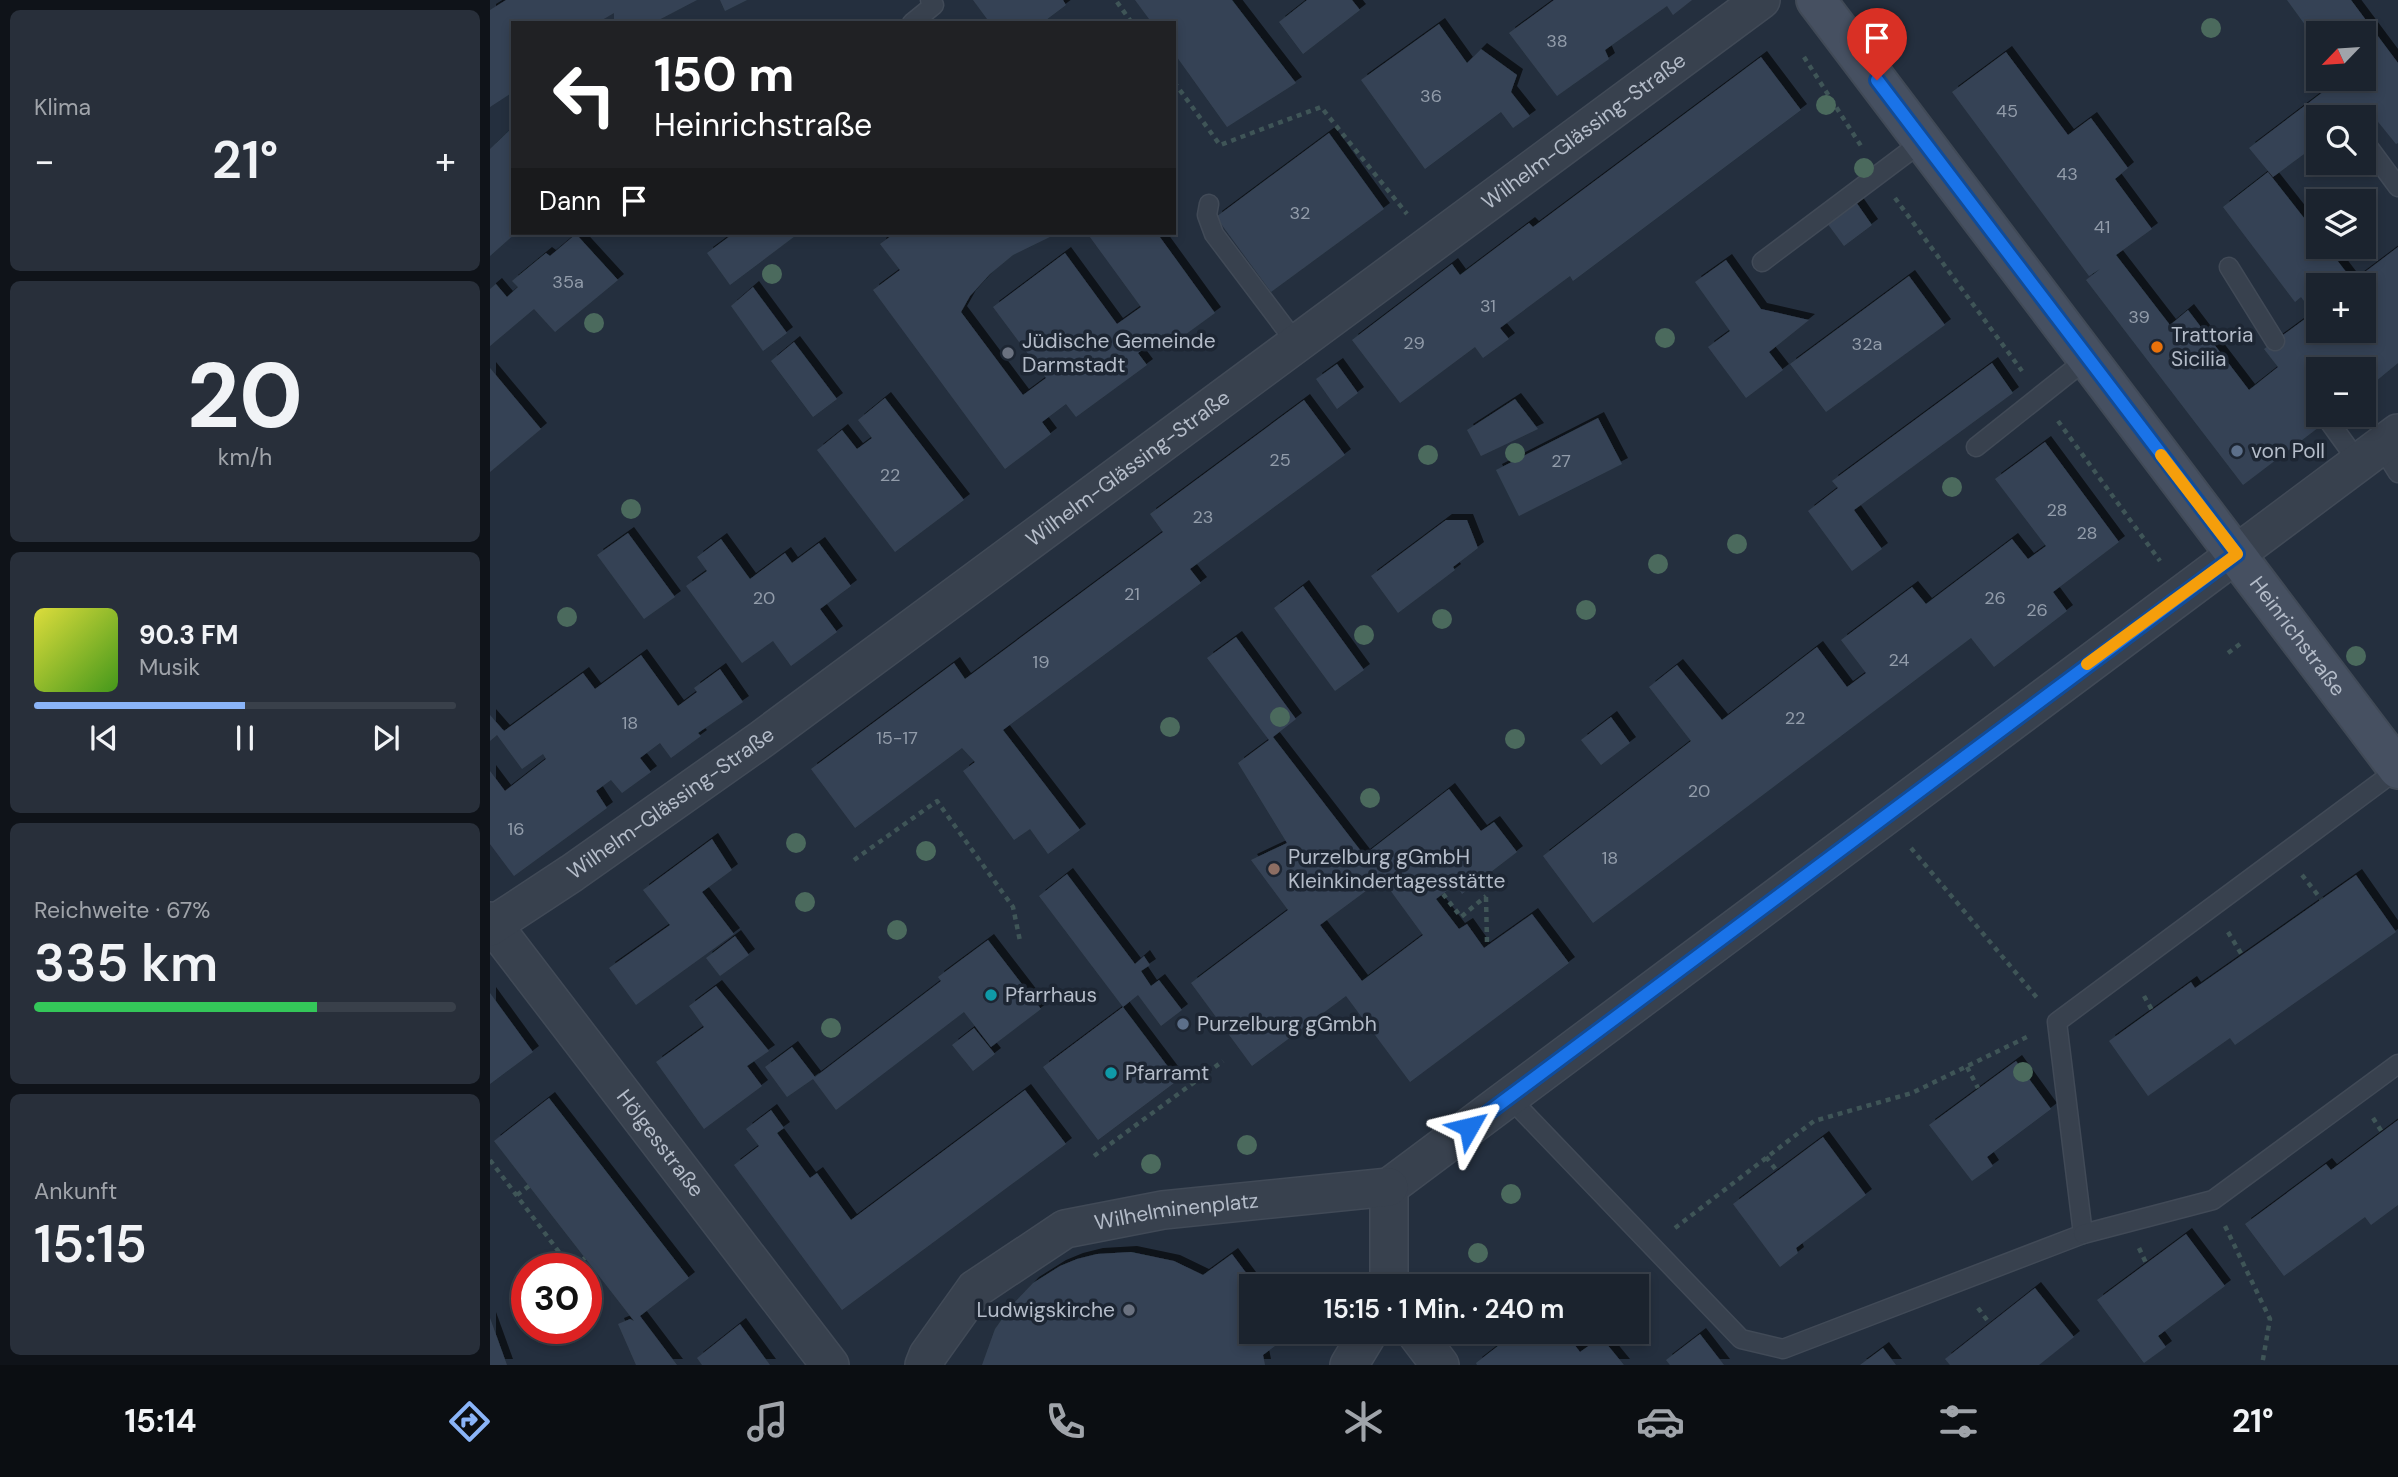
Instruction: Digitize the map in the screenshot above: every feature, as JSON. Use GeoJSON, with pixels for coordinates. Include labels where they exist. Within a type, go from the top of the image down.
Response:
{"type":"FeatureCollection","features":[{"type":"Feature","properties":{"kind":"main road","name":"Heinrichstraße"},"geometry":{"type":"LineString","coordinates":[[1816,0],[2398,769]]}},
{"type":"Feature","properties":{"kind":"street","name":"Wilhelm-Glässing-Straße"},"geometry":{"type":"LineString","coordinates":[[491,924],[572,873],[762,739],[1761,0]]}},
{"type":"Feature","properties":{"kind":"street"},"geometry":{"type":"LineString","coordinates":[[1389,1274],[1389,1187],[2183,593],[2384,454]]}},
{"type":"Feature","properties":{"kind":"street","name":"Hölgesstraße"},"geometry":{"type":"LineString","coordinates":[[491,924],[830,1365]]}},
{"type":"Feature","properties":{"kind":"street","name":"Wilhelminenplatz"},"geometry":{"type":"LineString","coordinates":[[924,1365],[928,1355],[975,1289],[1065,1228],[1163,1210],[1389,1187]]}},
{"type":"Feature","properties":{"kind":"street"},"geometry":{"type":"LineString","coordinates":[[1349,1365],[1361,1344]]}},
{"type":"Feature","properties":{"kind":"street"},"geometry":{"type":"LineString","coordinates":[[1424,1344],[1440,1365]]}},
{"type":"Feature","properties":{"kind":"lane"},"geometry":{"type":"LineString","coordinates":[[914,21],[934,5],[930,0]]}},
{"type":"Feature","properties":{"kind":"lane"},"geometry":{"type":"LineString","coordinates":[[1762,262],[1923,141]]}},
{"type":"Feature","properties":{"kind":"lane"},"geometry":{"type":"LineString","coordinates":[[2376,157],[2398,187]]}},
{"type":"Feature","properties":{"kind":"lane"},"geometry":{"type":"LineString","coordinates":[[1209,204],[1207,215],[1214,234],[1297,344]]}},
{"type":"Feature","properties":{"kind":"lane"},"geometry":{"type":"LineString","coordinates":[[2229,267],[2275,341]]}},
{"type":"Feature","properties":{"kind":"lane"},"geometry":{"type":"LineString","coordinates":[[1976,447],[2088,358]]}},
{"type":"Feature","properties":{"kind":"lane"},"geometry":{"type":"LineString","coordinates":[[2340,427],[2384,454]]}},
{"type":"Feature","properties":{"kind":"lane"},"geometry":{"type":"LineString","coordinates":[[2083,1234],[2057,1022],[2398,769]]}},
{"type":"Feature","properties":{"kind":"lane"},"geometry":{"type":"LineString","coordinates":[[1509,1097],[1741,1339],[1783,1349],[2083,1234],[2213,1200],[2398,1064]]}},
{"type":"Feature","properties":{"kind":"path"},"geometry":{"type":"LineString","coordinates":[[1116,2],[1130,21]]}},
{"type":"Feature","properties":{"kind":"path"},"geometry":{"type":"LineString","coordinates":[[1797,46],[1879,174],[2144,534],[2183,593]]}},
{"type":"Feature","properties":{"kind":"path"},"geometry":{"type":"LineString","coordinates":[[1176,85],[1220,145],[1321,107],[1432,244]]}},
{"type":"Feature","properties":{"kind":"path"},"geometry":{"type":"LineString","coordinates":[[2228,653],[2240,644]]}},
{"type":"Feature","properties":{"kind":"path"},"geometry":{"type":"LineString","coordinates":[[853,860],[937,801],[1013,907],[1020,941]]}},
{"type":"Feature","properties":{"kind":"path"},"geometry":{"type":"LineString","coordinates":[[1652,1245],[1814,1121],[1912,1093],[2057,1022],[1919,857]]}},
{"type":"Feature","properties":{"kind":"path"},"geometry":{"type":"LineString","coordinates":[[1443,894],[1461,917],[1486,897],[1487,943]]}},
{"type":"Feature","properties":{"kind":"path"},"geometry":{"type":"LineString","coordinates":[[1094,1156],[1223,1061]]}},
{"type":"Feature","properties":{"kind":"path"},"geometry":{"type":"LineString","coordinates":[[1967,1066],[1978,1088]]}},
{"type":"Feature","properties":{"kind":"path"},"geometry":{"type":"LineString","coordinates":[[1766,1157],[1777,1171]]}},
{"type":"Feature","properties":{"kind":"path"},"geometry":{"type":"LineString","coordinates":[[490,1160],[561,1253]]}},
{"type":"Feature","properties":{"kind":"path"},"geometry":{"type":"LineString","coordinates":[[517,1195],[528,1186]]}},
{"type":"Feature","properties":{"kind":"path"},"geometry":{"type":"LineString","coordinates":[[2213,1200],[2270,1319],[2262,1365]]}},
{"type":"Feature","properties":{"kind":"building"},"geometry":{"type":"Polygon","coordinates":[[[506,0],[697,0],[657,21],[614,21],[614,13],[600,21],[511,21],[511,93],[490,107],[490,10],[506,0]]]}},
{"type":"Feature","properties":{"kind":"building"},"geometry":{"type":"Polygon","coordinates":[[[720,0],[747,0],[725,11],[720,0]]]}},
{"type":"Feature","properties":{"kind":"building"},"geometry":{"type":"Polygon","coordinates":[[[973,0],[1063,0],[1066,5],[1045,21],[989,21],[973,0]]]}},
{"type":"Feature","properties":{"kind":"building"},"geometry":{"type":"Polygon","coordinates":[[[1135,0],[1232,0],[1296,83],[1227,127],[1176,56],[1176,21],[1151,21],[1135,0]]]}},
{"type":"Feature","properties":{"kind":"building"},"geometry":{"type":"Polygon","coordinates":[[[1307,0],[1352,0],[1360,10],[1303,54],[1279,22],[1307,0]]]}},
{"type":"Feature","properties":{"kind":"building"},"geometry":{"type":"Polygon","coordinates":[[[1554,0],[1692,0],[1673,15],[1667,6],[1605,50],[1609,59],[1557,96],[1509,33],[1554,0]]]}},
{"type":"Feature","properties":{"kind":"building"},"geometry":{"type":"Polygon","coordinates":[[[2287,0],[2351,0],[2367,21],[2306,21],[2306,26],[2287,0]]]}},
{"type":"Feature","properties":{"kind":"building"},"geometry":{"type":"Polygon","coordinates":[[[1439,24],[1467,63],[1481,49],[1517,75],[1511,92],[1530,116],[1513,128],[1501,112],[1425,169],[1361,80],[1439,24]]]}},
{"type":"Feature","properties":{"kind":"building"},"geometry":{"type":"Polygon","coordinates":[[[2376,34],[2398,63],[2398,143],[2396,144],[2376,119],[2376,105],[2306,105],[2306,153],[2273,177],[2249,148],[2324,91],[2376,91],[2376,34]]]}},
{"type":"Feature","properties":{"kind":"building"},"geometry":{"type":"Polygon","coordinates":[[[2006,52],[2068,135],[2091,118],[2128,168],[2115,179],[2152,229],[2116,255],[2170,325],[2188,310],[2249,390],[2278,367],[2264,349],[2306,318],[2306,343],[2376,343],[2376,273],[2364,273],[2398,247],[2398,363],[2376,381],[2376,357],[2306,357],[2306,427],[2319,427],[2243,485],[2086,280],[2100,269],[2089,276],[1952,92],[2006,52]]]}},
{"type":"Feature","properties":{"kind":"building"},"geometry":{"type":"Polygon","coordinates":[[[1761,57],[1801,110],[1573,281],[1570,276],[1500,328],[1509,339],[1483,358],[1475,347],[1400,403],[1352,340],[1452,264],[1460,275],[1529,223],[1533,227],[1761,57]]]}},
{"type":"Feature","properties":{"kind":"building"},"geometry":{"type":"Polygon","coordinates":[[[511,129],[511,235],[514,235],[490,256],[490,149],[511,129]]]}},
{"type":"Feature","properties":{"kind":"building"},"geometry":{"type":"Polygon","coordinates":[[[1329,133],[1384,209],[1271,292],[1216,217],[1329,133]]]}},
{"type":"Feature","properties":{"kind":"building"},"geometry":{"type":"Polygon","coordinates":[[[2268,172],[2306,220],[2306,259],[2336,259],[2347,273],[2306,273],[2306,304],[2301,297],[2295,302],[2223,207],[2268,172]]]}},
{"type":"Feature","properties":{"kind":"building"},"geometry":{"type":"Polygon","coordinates":[[[1856,202],[1872,225],[1844,246],[1827,223],[1856,202]]]}},
{"type":"Feature","properties":{"kind":"building"},"geometry":{"type":"Polygon","coordinates":[[[577,235],[618,280],[555,332],[534,309],[490,346],[490,289],[496,284],[507,297],[518,287],[512,281],[546,253],[550,256],[577,235]]]}},
{"type":"Feature","properties":{"kind":"building"},"geometry":{"type":"Polygon","coordinates":[[[731,235],[796,235],[730,285],[707,253],[731,235]]]}},
{"type":"Feature","properties":{"kind":"building"},"geometry":{"type":"Polygon","coordinates":[[[892,235],[1054,235],[1013,255],[990,274],[970,296],[961,312],[1023,395],[1046,378],[993,307],[1065,253],[1117,324],[1141,307],[1088,235],[1158,235],[1215,313],[1171,345],[1163,334],[1138,353],[1147,365],[1076,417],[1066,404],[1042,422],[1051,434],[1005,469],[873,290],[900,270],[880,244],[892,235]]]}},
{"type":"Feature","properties":{"kind":"building"},"geometry":{"type":"Polygon","coordinates":[[[1726,260],[1761,309],[1809,320],[1769,352],[1783,370],[1746,398],[1708,347],[1730,331],[1695,282],[1726,260]]]}},
{"type":"Feature","properties":{"kind":"building"},"geometry":{"type":"Polygon","coordinates":[[[1909,276],[1945,325],[1826,412],[1790,364],[1909,276]]]}},
{"type":"Feature","properties":{"kind":"building"},"geometry":{"type":"Polygon","coordinates":[[[753,287],[787,333],[763,351],[731,306],[753,287]]]}},
{"type":"Feature","properties":{"kind":"building"},"geometry":{"type":"Polygon","coordinates":[[[794,342],[837,399],[813,417],[771,361],[794,342]]]}},
{"type":"Feature","properties":{"kind":"building"},"geometry":{"type":"Polygon","coordinates":[[[1992,363],[2013,393],[1854,510],[1882,549],[1852,571],[1808,511],[1838,488],[1832,481],[1992,363]]]}},
{"type":"Feature","properties":{"kind":"building"},"geometry":{"type":"Polygon","coordinates":[[[1337,364],[1358,393],[1337,409],[1316,379],[1337,364]]]}},
{"type":"Feature","properties":{"kind":"building"},"geometry":{"type":"Polygon","coordinates":[[[490,368],[541,429],[490,472],[490,368]]]}},
{"type":"Feature","properties":{"kind":"building"},"geometry":{"type":"Polygon","coordinates":[[[885,398],[964,500],[895,552],[817,450],[842,430],[857,449],[872,438],[858,420],[885,398]]]}},
{"type":"Feature","properties":{"kind":"building"},"geometry":{"type":"Polygon","coordinates":[[[1515,399],[1538,429],[1481,456],[1467,430],[1515,399]]]}},
{"type":"Feature","properties":{"kind":"building"},"geometry":{"type":"Polygon","coordinates":[[[1304,400],[1345,455],[1190,569],[1201,583],[1003,730],[1080,830],[1048,854],[1030,829],[1014,840],[963,771],[975,762],[962,748],[855,828],[811,769],[954,663],[965,679],[1163,532],[1150,514],[1304,400]]]}},
{"type":"Feature","properties":{"kind":"building"},"geometry":{"type":"Polygon","coordinates":[[[1598,418],[1622,464],[1519,516],[1496,470],[1598,418]]]}},
{"type":"Feature","properties":{"kind":"building"},"geometry":{"type":"Polygon","coordinates":[[[2045,442],[2119,542],[2053,592],[2067,611],[1994,667],[1971,638],[1593,923],[1543,856],[1691,741],[1649,687],[1677,665],[1722,720],[1817,647],[1847,687],[1866,673],[1841,640],[1912,587],[1926,604],[2012,539],[2028,559],[2046,546],[1995,479],[2045,442]]]}},
{"type":"Feature","properties":{"kind":"building"},"geometry":{"type":"Polygon","coordinates":[[[1446,520],[1467,520],[1478,548],[1453,567],[1455,570],[1398,613],[1371,576],[1446,520]]]}},
{"type":"Feature","properties":{"kind":"building"},"geometry":{"type":"Polygon","coordinates":[[[628,533],[675,597],[644,619],[597,555],[628,533]]]}},
{"type":"Feature","properties":{"kind":"building"},"geometry":{"type":"Polygon","coordinates":[[[721,539],[750,579],[785,553],[792,563],[819,543],[851,586],[820,609],[837,632],[791,666],[773,641],[742,663],[686,586],[707,571],[697,557],[721,539]]]}},
{"type":"Feature","properties":{"kind":"building"},"geometry":{"type":"Polygon","coordinates":[[[1303,586],[1364,670],[1335,691],[1274,608],[1303,586]]]}},
{"type":"Feature","properties":{"kind":"building"},"geometry":{"type":"Polygon","coordinates":[[[1236,637],[1296,719],[1273,737],[1364,855],[1449,789],[1481,831],[1494,822],[1517,852],[1462,894],[1456,884],[1436,899],[1459,929],[1467,924],[1484,948],[1532,914],[1569,963],[1410,1082],[1346,996],[1252,1066],[1191,983],[1288,910],[1251,860],[1287,843],[1238,763],[1269,740],[1207,658],[1236,637]],[[1382,879],[1320,925],[1362,981],[1423,935],[1382,879]]]}},
{"type":"Feature","properties":{"kind":"building"},"geometry":{"type":"Polygon","coordinates":[[[641,655],[678,706],[697,692],[694,688],[720,669],[743,702],[698,733],[701,736],[671,758],[660,743],[640,758],[651,772],[622,793],[611,780],[596,791],[607,808],[514,876],[490,844],[490,771],[505,791],[546,759],[543,754],[522,769],[497,735],[490,741],[490,715],[504,731],[583,673],[595,689],[641,655]]]}},
{"type":"Feature","properties":{"kind":"building"},"geometry":{"type":"Polygon","coordinates":[[[1611,717],[1630,743],[1601,765],[1581,740],[1611,717]]]}},
{"type":"Feature","properties":{"kind":"building"},"geometry":{"type":"Polygon","coordinates":[[[712,839],[732,870],[702,892],[734,934],[636,1005],[609,968],[670,925],[643,890],[712,839]]]}},
{"type":"Feature","properties":{"kind":"building"},"geometry":{"type":"Polygon","coordinates":[[[1067,874],[1135,964],[1144,956],[1150,965],[1141,971],[1151,986],[1159,980],[1182,1010],[1161,1026],[1138,995],[1123,1007],[1039,896],[1067,874]]]}},
{"type":"Feature","properties":{"kind":"building"},"geometry":{"type":"Polygon","coordinates":[[[2356,875],[2396,932],[2235,1045],[2230,1038],[2148,1096],[2109,1041],[2191,982],[2195,988],[2356,875]]]}},
{"type":"Feature","properties":{"kind":"building"},"geometry":{"type":"Polygon","coordinates":[[[735,936],[749,955],[720,976],[706,958],[735,936]]]}},
{"type":"Feature","properties":{"kind":"building"},"geometry":{"type":"Polygon","coordinates":[[[988,940],[1041,1009],[991,1047],[964,1012],[836,1110],[813,1079],[787,1097],[765,1067],[792,1047],[815,1077],[941,981],[938,977],[988,940]]]}},
{"type":"Feature","properties":{"kind":"building"},"geometry":{"type":"Polygon","coordinates":[[[716,986],[769,1051],[747,1066],[762,1086],[704,1129],[656,1062],[704,1027],[689,1006],[716,986]]]}},
{"type":"Feature","properties":{"kind":"building"},"geometry":{"type":"Polygon","coordinates":[[[490,993],[533,1052],[490,1084],[490,993]]]}},
{"type":"Feature","properties":{"kind":"building","name":"Pfarramt"},"geometry":{"type":"Polygon","coordinates":[[[1123,1007],[1178,1080],[1098,1140],[1043,1067],[1123,1007]]]}},
{"type":"Feature","properties":{"kind":"building"},"geometry":{"type":"Polygon","coordinates":[[[974,1028],[995,1054],[973,1071],[952,1045],[974,1028]]]}},
{"type":"Feature","properties":{"kind":"building"},"geometry":{"type":"Polygon","coordinates":[[[2016,1061],[2051,1109],[1987,1157],[1993,1166],[1972,1181],[1929,1125],[2016,1061]]]}},
{"type":"Feature","properties":{"kind":"building"},"geometry":{"type":"Polygon","coordinates":[[[1025,1090],[1066,1144],[842,1310],[734,1165],[759,1146],[746,1129],[771,1110],[784,1128],[777,1133],[810,1178],[817,1173],[851,1220],[1025,1090]]]}},
{"type":"Feature","properties":{"kind":"building"},"geometry":{"type":"Polygon","coordinates":[[[549,1098],[689,1278],[640,1316],[677,1365],[636,1365],[618,1324],[630,1319],[634,1321],[602,1280],[602,1253],[581,1253],[494,1141],[549,1098]]]}},
{"type":"Feature","properties":{"kind":"building"},"geometry":{"type":"Polygon","coordinates":[[[2398,1120],[2398,1205],[2371,1225],[2365,1217],[2284,1276],[2245,1224],[2326,1164],[2331,1170],[2398,1120]]]}},
{"type":"Feature","properties":{"kind":"building"},"geometry":{"type":"Polygon","coordinates":[[[1823,1137],[1866,1195],[1796,1248],[1798,1253],[1780,1267],[1733,1204],[1823,1137]]]}},
{"type":"Feature","properties":{"kind":"building"},"geometry":{"type":"Polygon","coordinates":[[[2186,1234],[2225,1286],[2158,1336],[2166,1347],[2144,1363],[2097,1300],[2186,1234]]]}},
{"type":"Feature","properties":{"kind":"building","name":"Ludwigskirche"},"geometry":{"type":"Polygon","coordinates":[[[1131,1252],[1174,1261],[1203,1275],[1232,1254],[1247,1274],[1239,1274],[1239,1344],[1278,1344],[1263,1355],[1265,1365],[982,1365],[995,1329],[1012,1305],[1033,1283],[1060,1266],[1097,1254],[1131,1252]]]}},
{"type":"Feature","properties":{"kind":"building"},"geometry":{"type":"Polygon","coordinates":[[[2035,1288],[2074,1337],[2039,1365],[1950,1365],[1945,1359],[2035,1288]]]}},
{"type":"Feature","properties":{"kind":"building"},"geometry":{"type":"Polygon","coordinates":[[[490,1318],[507,1365],[490,1365],[490,1318]]]}},
{"type":"Feature","properties":{"kind":"building"},"geometry":{"type":"Polygon","coordinates":[[[740,1324],[770,1365],[702,1365],[697,1358],[740,1324]]]}},
{"type":"Feature","properties":{"kind":"building"},"geometry":{"type":"Polygon","coordinates":[[[1700,1334],[1724,1365],[1670,1365],[1666,1360],[1700,1334]]]}},
{"type":"Feature","properties":{"kind":"building"},"geometry":{"type":"Polygon","coordinates":[[[1501,1344],[1574,1344],[1580,1352],[1591,1344],[1607,1344],[1624,1365],[1477,1365],[1476,1363],[1501,1344]]]}},
{"type":"Feature","properties":{"kind":"building"},"geometry":{"type":"Polygon","coordinates":[[[1883,1348],[1896,1365],[1860,1365],[1883,1348]]]}},
{"type":"Feature","properties":{"kind":"slow traffic"},"geometry":{"type":"LineString","coordinates":[[2087,664],[2237,554],[2161,455]]}},
{"type":"Feature","properties":{"kind":"place","name":"Trattoria Sicilia"},"geometry":{"type":"Point","coordinates":[2157,347]}},
{"type":"Feature","properties":{"kind":"place","name":"Jüdische Gemeinde Darmstadt"},"geometry":{"type":"Point","coordinates":[1008,353]}},
{"type":"Feature","properties":{"kind":"place","name":"von Poll"},"geometry":{"type":"Point","coordinates":[2237,451]}},
{"type":"Feature","properties":{"kind":"place","name":"Purzelburg gGmbH Kleinkindertagesstätte"},"geometry":{"type":"Point","coordinates":[1274,869]}},
{"type":"Feature","properties":{"kind":"place","name":"Pfarrhaus"},"geometry":{"type":"Point","coordinates":[991,995]}},
{"type":"Feature","properties":{"kind":"place","name":"Purzelburg gGmbh"},"geometry":{"type":"Point","coordinates":[1183,1024]}},
{"type":"Feature","properties":{"kind":"place","name":"Pfarramt"},"geometry":{"type":"Point","coordinates":[1111,1073]}},
{"type":"Feature","properties":{"kind":"place","name":"Ludwigskirche"},"geometry":{"type":"Point","coordinates":[1129,1310]}},
{"type":"Feature","properties":{"kind":"route"},"geometry":{"type":"LineString","coordinates":[[1469,1127],[2237,554],[1877,80]]}}]}
